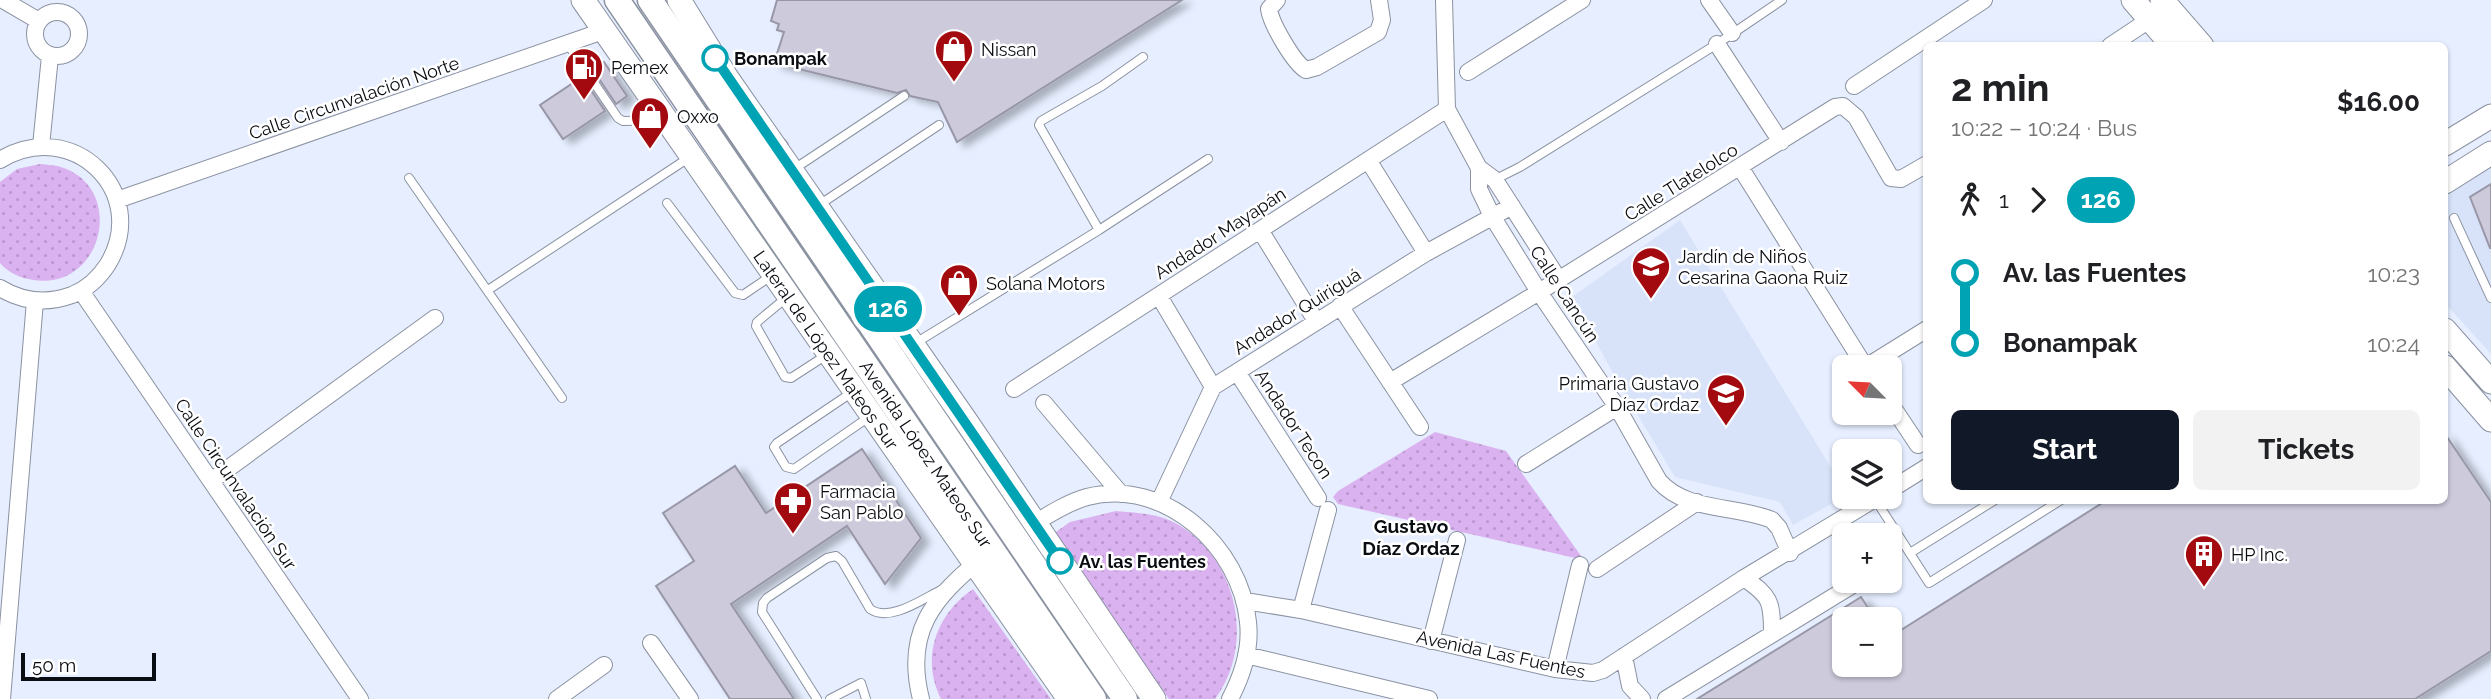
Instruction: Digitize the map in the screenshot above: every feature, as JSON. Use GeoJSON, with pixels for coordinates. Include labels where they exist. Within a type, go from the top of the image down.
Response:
{"type":"FeatureCollection","features":[{"type":"Feature","properties":{"kind":"main road","name":"Lateral de López Mateos Sur"},"geometry":{"type":"LineString","coordinates":[[583,0],[854,391],[983,557],[1069,699]]}},
{"type":"Feature","properties":{"kind":"main road","name":"Avenida López Mateos Sur"},"geometry":{"type":"LineString","coordinates":[[617,0],[983,557],[1094,699]]}},
{"type":"Feature","properties":{"kind":"main road","name":"Avenida López Mateos Sur"},"geometry":{"type":"LineString","coordinates":[[650,0],[786,181],[1125,699]]}},
{"type":"Feature","properties":{"kind":"main road"},"geometry":{"type":"LineString","coordinates":[[679,0],[727,78],[776,149],[786,181],[817,206],[1154,699]]}},
{"type":"Feature","properties":{"kind":"main road"},"geometry":{"type":"LineString","coordinates":[[2133,0],[2160,9],[2197,42]]}},
{"type":"Feature","properties":{"kind":"main road"},"geometry":{"type":"LineString","coordinates":[[2160,9],[2172,42]]}},
{"type":"Feature","properties":{"kind":"main road"},"geometry":{"type":"LineString","coordinates":[[2448,142],[2491,116]]}},
{"type":"Feature","properties":{"kind":"main road"},"geometry":{"type":"LineString","coordinates":[[2448,180],[2491,153]]}},
{"type":"Feature","properties":{"kind":"main road"},"geometry":{"type":"LineString","coordinates":[[2448,333],[2491,382]]}},
{"type":"Feature","properties":{"kind":"main road"},"geometry":{"type":"LineString","coordinates":[[2448,370],[2491,420]]}},
{"type":"Feature","properties":{"kind":"street"},"geometry":{"type":"LineString","coordinates":[[3,0],[39,21]]}},
{"type":"Feature","properties":{"kind":"street"},"geometry":{"type":"LineString","coordinates":[[1277,0],[1269,9],[1270,16],[1299,64],[1307,70],[1378,33],[1382,20],[1379,0]]}},
{"type":"Feature","properties":{"kind":"street","name":"Calle Cancún"},"geometry":{"type":"LineString","coordinates":[[1444,0],[1447,109],[1479,168],[1495,180],[1559,280]]}},
{"type":"Feature","properties":{"kind":"street"},"geometry":{"type":"LineString","coordinates":[[1468,72],[1561,6],[1582,0]]}},
{"type":"Feature","properties":{"kind":"street"},"geometry":{"type":"LineString","coordinates":[[1709,0],[1732,33]]}},
{"type":"Feature","properties":{"kind":"street"},"geometry":{"type":"LineString","coordinates":[[1854,86],[1984,0]]}},
{"type":"Feature","properties":{"kind":"street"},"geometry":{"type":"LineString","coordinates":[[58,6],[75,21],[78,41],[70,53],[50,56],[37,45],[35,29],[44,16],[58,6]]}},
{"type":"Feature","properties":{"kind":"street"},"geometry":{"type":"LineString","coordinates":[[2115,42],[2160,9]]}},
{"type":"Feature","properties":{"kind":"street","name":"Calle Circunvalación Norte"},"geometry":{"type":"LineString","coordinates":[[117,201],[603,31]]}},
{"type":"Feature","properties":{"kind":"street"},"geometry":{"type":"LineString","coordinates":[[1717,44],[1781,142]]}},
{"type":"Feature","properties":{"kind":"street"},"geometry":{"type":"LineString","coordinates":[[41,146],[50,56]]}},
{"type":"Feature","properties":{"kind":"street","name":"Calle Tlatelolco"},"geometry":{"type":"LineString","coordinates":[[1390,382],[1559,280],[1829,110],[1843,106],[1856,117],[1891,178],[1902,180],[1923,167]]}},
{"type":"Feature","properties":{"kind":"street","name":"Andador Mayapán"},"geometry":{"type":"LineString","coordinates":[[1014,390],[1447,109]]}},
{"type":"Feature","properties":{"kind":"street"},"geometry":{"type":"LineString","coordinates":[[0,160],[15,151],[41,146],[66,149],[88,160],[106,178],[117,201],[120,227],[115,252],[101,275],[81,291],[59,300],[35,301],[13,296],[0,288]]}},
{"type":"Feature","properties":{"kind":"street"},"geometry":{"type":"LineString","coordinates":[[1368,160],[1426,253]]}},
{"type":"Feature","properties":{"kind":"street"},"geometry":{"type":"LineString","coordinates":[[1740,167],[1858,355]]}},
{"type":"Feature","properties":{"kind":"street","name":"Calle Cancún"},"geometry":{"type":"LineString","coordinates":[[1479,168],[1479,189],[1492,216],[1539,292],[1618,407],[1659,481],[1675,495],[1772,520],[1779,528],[1790,552]]}},
{"type":"Feature","properties":{"kind":"street","name":"Andador Quiriguá"},"geometry":{"type":"LineString","coordinates":[[1213,387],[1426,253],[1512,206]]}},
{"type":"Feature","properties":{"kind":"street"},"geometry":{"type":"LineString","coordinates":[[1260,230],[1316,321]]}},
{"type":"Feature","properties":{"kind":"street","name":"Calle Circunvalación Sur"},"geometry":{"type":"LineString","coordinates":[[81,291],[360,699]]}},
{"type":"Feature","properties":{"kind":"street"},"geometry":{"type":"LineString","coordinates":[[1158,296],[1213,387],[1159,502]]}},
{"type":"Feature","properties":{"kind":"street"},"geometry":{"type":"LineString","coordinates":[[2,699],[35,301]]}},
{"type":"Feature","properties":{"kind":"street"},"geometry":{"type":"LineString","coordinates":[[1340,306],[1420,427]]}},
{"type":"Feature","properties":{"kind":"street"},"geometry":{"type":"LineString","coordinates":[[211,481],[435,318]]}},
{"type":"Feature","properties":{"kind":"street"},"geometry":{"type":"LineString","coordinates":[[1885,355],[1923,331]]}},
{"type":"Feature","properties":{"kind":"street","name":"Andador Tecon"},"geometry":{"type":"LineString","coordinates":[[1237,372],[1323,504],[1301,610]]}},
{"type":"Feature","properties":{"kind":"street"},"geometry":{"type":"LineString","coordinates":[[1044,403],[1121,494]]}},
{"type":"Feature","properties":{"kind":"street"},"geometry":{"type":"LineString","coordinates":[[1526,464],[1618,407]]}},
{"type":"Feature","properties":{"kind":"street"},"geometry":{"type":"LineString","coordinates":[[1902,422],[1918,445]]}},
{"type":"Feature","properties":{"kind":"street"},"geometry":{"type":"LineString","coordinates":[[1902,483],[1923,469]]}},
{"type":"Feature","properties":{"kind":"street"},"geometry":{"type":"LineString","coordinates":[[1035,523],[1069,503],[1087,497],[1121,494],[1159,502],[1181,513],[1202,529],[1221,551],[1235,574],[1245,601],[1249,623],[1246,655],[1230,699]]}},
{"type":"Feature","properties":{"kind":"street"},"geometry":{"type":"LineString","coordinates":[[1597,569],[1697,502]]}},
{"type":"Feature","properties":{"kind":"street","name":"Avenida Las Fuentes"},"geometry":{"type":"LineString","coordinates":[[1245,601],[1301,610],[1555,669],[1593,673],[1603,670],[1744,578],[1859,509]]}},
{"type":"Feature","properties":{"kind":"street"},"geometry":{"type":"LineString","coordinates":[[1431,641],[1457,540]]}},
{"type":"Feature","properties":{"kind":"street"},"geometry":{"type":"LineString","coordinates":[[921,699],[916,656],[922,630],[932,606],[949,586],[983,557]]}},
{"type":"Feature","properties":{"kind":"street"},"geometry":{"type":"LineString","coordinates":[[1555,669],[1580,565]]}},
{"type":"Feature","properties":{"kind":"street"},"geometry":{"type":"LineString","coordinates":[[1744,578],[1770,600],[1772,632]]}},
{"type":"Feature","properties":{"kind":"street"},"geometry":{"type":"LineString","coordinates":[[1666,699],[1839,593]]}},
{"type":"Feature","properties":{"kind":"street"},"geometry":{"type":"LineString","coordinates":[[651,643],[690,699]]}},
{"type":"Feature","properties":{"kind":"street"},"geometry":{"type":"LineString","coordinates":[[1246,655],[1429,699]]}},
{"type":"Feature","properties":{"kind":"street"},"geometry":{"type":"LineString","coordinates":[[1624,656],[1627,679],[1642,699]]}},
{"type":"Feature","properties":{"kind":"street"},"geometry":{"type":"LineString","coordinates":[[556,699],[604,665]]}},
{"type":"Feature","properties":{"kind":"lane"},"geometry":{"type":"LineString","coordinates":[[1479,189],[1520,167],[1717,44],[1782,0]]}},
{"type":"Feature","properties":{"kind":"lane"},"geometry":{"type":"LineString","coordinates":[[567,43],[618,118],[626,121],[665,120]]}},
{"type":"Feature","properties":{"kind":"lane"},"geometry":{"type":"LineString","coordinates":[[1099,230],[1038,125],[1143,57]]}},
{"type":"Feature","properties":{"kind":"lane"},"geometry":{"type":"LineString","coordinates":[[786,181],[904,96]]}},
{"type":"Feature","properties":{"kind":"lane"},"geometry":{"type":"LineString","coordinates":[[817,206],[939,125]]}},
{"type":"Feature","properties":{"kind":"lane"},"geometry":{"type":"LineString","coordinates":[[488,290],[691,157]]}},
{"type":"Feature","properties":{"kind":"lane"},"geometry":{"type":"LineString","coordinates":[[913,345],[1208,159]]}},
{"type":"Feature","properties":{"kind":"lane"},"geometry":{"type":"LineString","coordinates":[[409,178],[562,398]]}},
{"type":"Feature","properties":{"kind":"lane"},"geometry":{"type":"LineString","coordinates":[[667,203],[735,293],[743,295],[773,275]]}},
{"type":"Feature","properties":{"kind":"lane"},"geometry":{"type":"LineString","coordinates":[[2454,218],[2491,298]]}},
{"type":"Feature","properties":{"kind":"lane"},"geometry":{"type":"LineString","coordinates":[[788,296],[756,325],[785,377],[791,378],[829,354]]}},
{"type":"Feature","properties":{"kind":"lane"},"geometry":{"type":"LineString","coordinates":[[854,391],[775,445],[786,467],[794,469],[872,415]]}},
{"type":"Feature","properties":{"kind":"lane"},"geometry":{"type":"LineString","coordinates":[[1910,554],[1989,504]]}},
{"type":"Feature","properties":{"kind":"lane"},"geometry":{"type":"LineString","coordinates":[[1883,509],[1929,583],[2056,504]]}},
{"type":"Feature","properties":{"kind":"lane"},"geometry":{"type":"LineString","coordinates":[[817,699],[762,612],[767,598],[827,558],[836,556],[842,561],[870,609],[877,614],[901,609],[949,586]]}},
{"type":"Feature","properties":{"kind":"lane"},"geometry":{"type":"LineString","coordinates":[[830,699],[860,683],[866,699]]}},
{"type":"Feature","properties":{"kind":"shaded area"},"geometry":{"type":"Polygon","coordinates":[[[40,164],[61,167],[82,178],[94,195],[100,215],[98,235],[90,255],[76,270],[57,279],[24,278],[0,263],[0,182],[17,169],[40,164]]]}},
{"type":"Feature","properties":{"kind":"shaded area"},"geometry":{"type":"Polygon","coordinates":[[[2491,166],[2491,354],[2448,306],[2448,192],[2491,166]]]}},
{"type":"Feature","properties":{"kind":"shaded area","name":"Primaria Gustavo Díaz Ordaz"},"geometry":{"type":"Polygon","coordinates":[[[1680,220],[1832,469],[1832,504],[1793,525],[1780,502],[1675,477],[1615,377],[1572,297],[1680,220]]]}},
{"type":"Feature","properties":{"kind":"shaded area"},"geometry":{"type":"Polygon","coordinates":[[[1435,432],[1506,451],[1584,560],[1338,504],[1333,497],[1338,491],[1435,432]]]}},
{"type":"Feature","properties":{"kind":"shaded area"},"geometry":{"type":"Polygon","coordinates":[[[1116,511],[1156,516],[1179,525],[1199,540],[1215,559],[1227,581],[1234,604],[1237,629],[1235,654],[1228,677],[1215,699],[1169,699],[1053,534],[1070,522],[1116,511]]]}},
{"type":"Feature","properties":{"kind":"shaded area"},"geometry":{"type":"Polygon","coordinates":[[[973,589],[1051,699],[941,699],[932,668],[932,652],[936,638],[950,611],[973,589]]]}},
{"type":"Feature","properties":{"kind":"building","name":"Nissan"},"geometry":{"type":"Polygon","coordinates":[[[777,0],[1182,0],[957,142],[938,102],[910,96],[906,90],[897,93],[774,63],[784,32],[777,30],[779,24],[771,21],[777,0]]]}},
{"type":"Feature","properties":{"kind":"building"},"geometry":{"type":"Polygon","coordinates":[[[604,62],[627,96],[616,104],[593,70],[604,62]]]}},
{"type":"Feature","properties":{"kind":"building","name":"Pemex"},"geometry":{"type":"Polygon","coordinates":[[[582,77],[605,111],[563,139],[540,105],[582,77]]]}},
{"type":"Feature","properties":{"kind":"building"},"geometry":{"type":"Polygon","coordinates":[[[2491,184],[2491,248],[2490,248],[2470,197],[2491,184]]]}},
{"type":"Feature","properties":{"kind":"building","name":"HP Inc."},"geometry":{"type":"Polygon","coordinates":[[[2448,438],[2491,502],[2491,651],[2415,699],[1697,699],[1832,615],[1832,677],[1902,677],[1902,629],[2101,504],[2448,504],[2448,438]]]}},
{"type":"Feature","properties":{"kind":"building"},"geometry":{"type":"Polygon","coordinates":[[[862,449],[921,538],[885,584],[847,526],[731,604],[794,699],[730,699],[656,586],[694,561],[663,513],[735,466],[766,513],[862,449]]]}},
{"type":"Feature","properties":{"kind":"building","name":"HP Inc."},"geometry":{"type":"Polygon","coordinates":[[[1861,597],[1868,607],[1845,607],[1861,597]]]}},
{"type":"Feature","properties":{"kind":"bus line","name":"126"},"geometry":{"type":"LineString","coordinates":[[715,58],[1060,561]]}},
{"type":"Feature","properties":{"kind":"place","name":"Bonampak"},"geometry":{"type":"Point","coordinates":[715,58]}},
{"type":"Feature","properties":{"kind":"place","name":"Nissan"},"geometry":{"type":"Point","coordinates":[954,83]}},
{"type":"Feature","properties":{"kind":"place","name":"Pemex"},"geometry":{"type":"Point","coordinates":[584,101]}},
{"type":"Feature","properties":{"kind":"place","name":"Oxxo"},"geometry":{"type":"Point","coordinates":[650,150]}},
{"type":"Feature","properties":{"kind":"place","name":"Jardín de Niños Cesarina Gaona Ruiz"},"geometry":{"type":"Point","coordinates":[1651,300]}},
{"type":"Feature","properties":{"kind":"place","name":"Solana Motors"},"geometry":{"type":"Point","coordinates":[959,317]}},
{"type":"Feature","properties":{"kind":"place","name":"Primaria Gustavo Díaz Ordaz"},"geometry":{"type":"Point","coordinates":[1726,427]}},
{"type":"Feature","properties":{"kind":"place","name":"Farmacia San Pablo"},"geometry":{"type":"Point","coordinates":[793,535]}},
{"type":"Feature","properties":{"kind":"place","name":"Av. las Fuentes"},"geometry":{"type":"Point","coordinates":[1060,561]}},
{"type":"Feature","properties":{"kind":"place","name":"HP Inc."},"geometry":{"type":"Point","coordinates":[2204,588]}},
{"type":"Feature","properties":{"kind":"district","name":"Gustavo Díaz Ordaz"},"geometry":{"type":"Point","coordinates":[1411,537]}}]}
